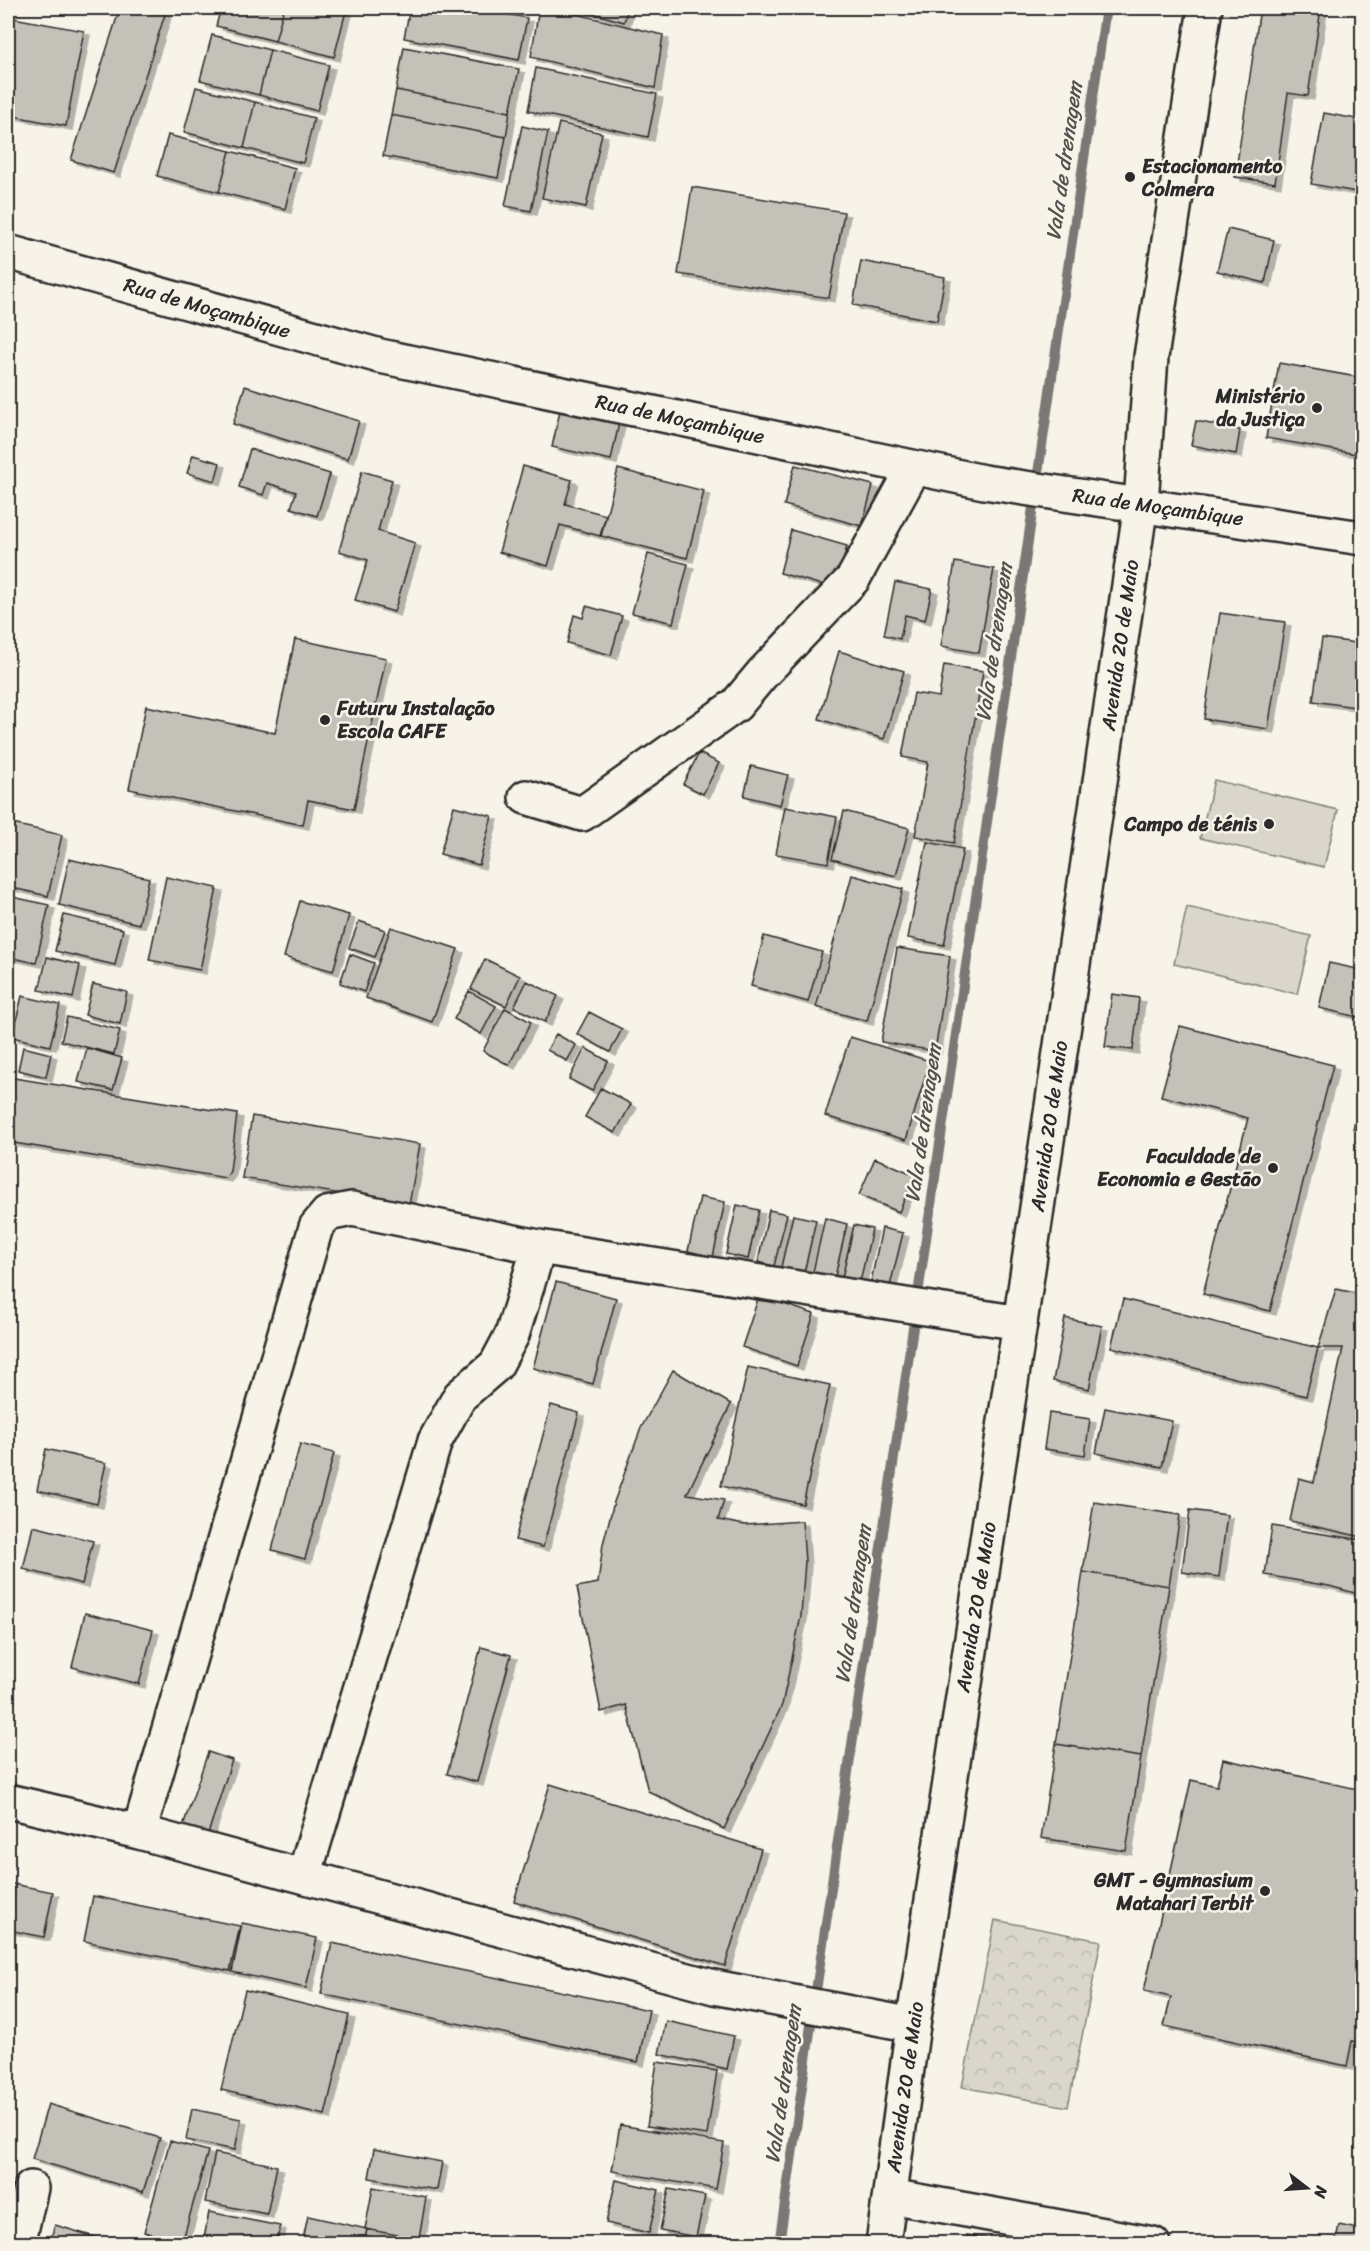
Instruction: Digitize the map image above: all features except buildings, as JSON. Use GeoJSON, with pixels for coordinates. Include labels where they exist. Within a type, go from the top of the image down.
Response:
{"type":"FeatureCollection","features":[{"type":"Feature","properties":{"kind":"main road","name":"Avenida 20 de Maio"},"geometry":{"type":"LineString","coordinates":[[883,2244],[913,2025],[1141,504],[1151,357],[1205,8]]}},
{"type":"Feature","properties":{"kind":"main road","name":"Rua de Moçambique"},"geometry":{"type":"LineString","coordinates":[[8,252],[380,356],[984,482],[1362,538]]}},
{"type":"Feature","properties":{"kind":"main road"},"geometry":{"type":"LineString","coordinates":[[526,797],[582,814],[736,705],[762,674],[853,579],[914,468]]}},
{"type":"Feature","properties":{"kind":"main road"},"geometry":{"type":"LineString","coordinates":[[139,1832],[316,1227],[327,1214],[352,1209],[539,1247],[1020,1323]]}},
{"type":"Feature","properties":{"kind":"main road"},"geometry":{"type":"LineString","coordinates":[[304,1876],[435,1441],[460,1396],[496,1365],[507,1345],[539,1247]]}},
{"type":"Feature","properties":{"kind":"main road"},"geometry":{"type":"LineString","coordinates":[[8,1802],[139,1832],[714,1987],[913,2025]]}},
{"type":"Feature","properties":{"kind":"main road"},"geometry":{"type":"LineString","coordinates":[[18,2244],[31,2188]]}},
{"type":"Feature","properties":{"kind":"main road"},"geometry":{"type":"LineString","coordinates":[[890,2196],[1153,2244]]}},
{"type":"Feature","properties":{"kind":"green space","name":"Campo de ténis"},"geometry":{"type":"Polygon","coordinates":[[[1214,780],[1338,810],[1324,867],[1200,838],[1214,780]]]}},
{"type":"Feature","properties":{"kind":"green space"},"geometry":{"type":"Polygon","coordinates":[[[1187,907],[1311,936],[1297,994],[1174,964],[1187,907]]]}},
{"type":"Feature","properties":{"kind":"green space"},"geometry":{"type":"Polygon","coordinates":[[[995,1920],[1101,1941],[1068,2107],[962,2087],[995,1920]]]}},
{"type":"Feature","properties":{"kind":"waterway","name":"Vala de drenagem"},"geometry":{"type":"LineString","coordinates":[[779,2244],[1106,8]]}},
{"type":"Feature","properties":{"kind":"place","name":"Estacionamento Colmera"},"geometry":{"type":"Point","coordinates":[1130,177]}},
{"type":"Feature","properties":{"kind":"place","name":"Ministério da Justiça"},"geometry":{"type":"Point","coordinates":[1317,408]}},
{"type":"Feature","properties":{"kind":"place","name":"Futuru Instalação Escola CAFE"},"geometry":{"type":"Point","coordinates":[325,720]}},
{"type":"Feature","properties":{"kind":"place","name":"Campo de ténis"},"geometry":{"type":"Point","coordinates":[1269,824]}},
{"type":"Feature","properties":{"kind":"place","name":"Faculdade de Economia e Gestão"},"geometry":{"type":"Point","coordinates":[1273,1168]}},
{"type":"Feature","properties":{"kind":"place","name":"GMT - Gymnasium Matahari Terbit"},"geometry":{"type":"Point","coordinates":[1265,1891]}}]}
